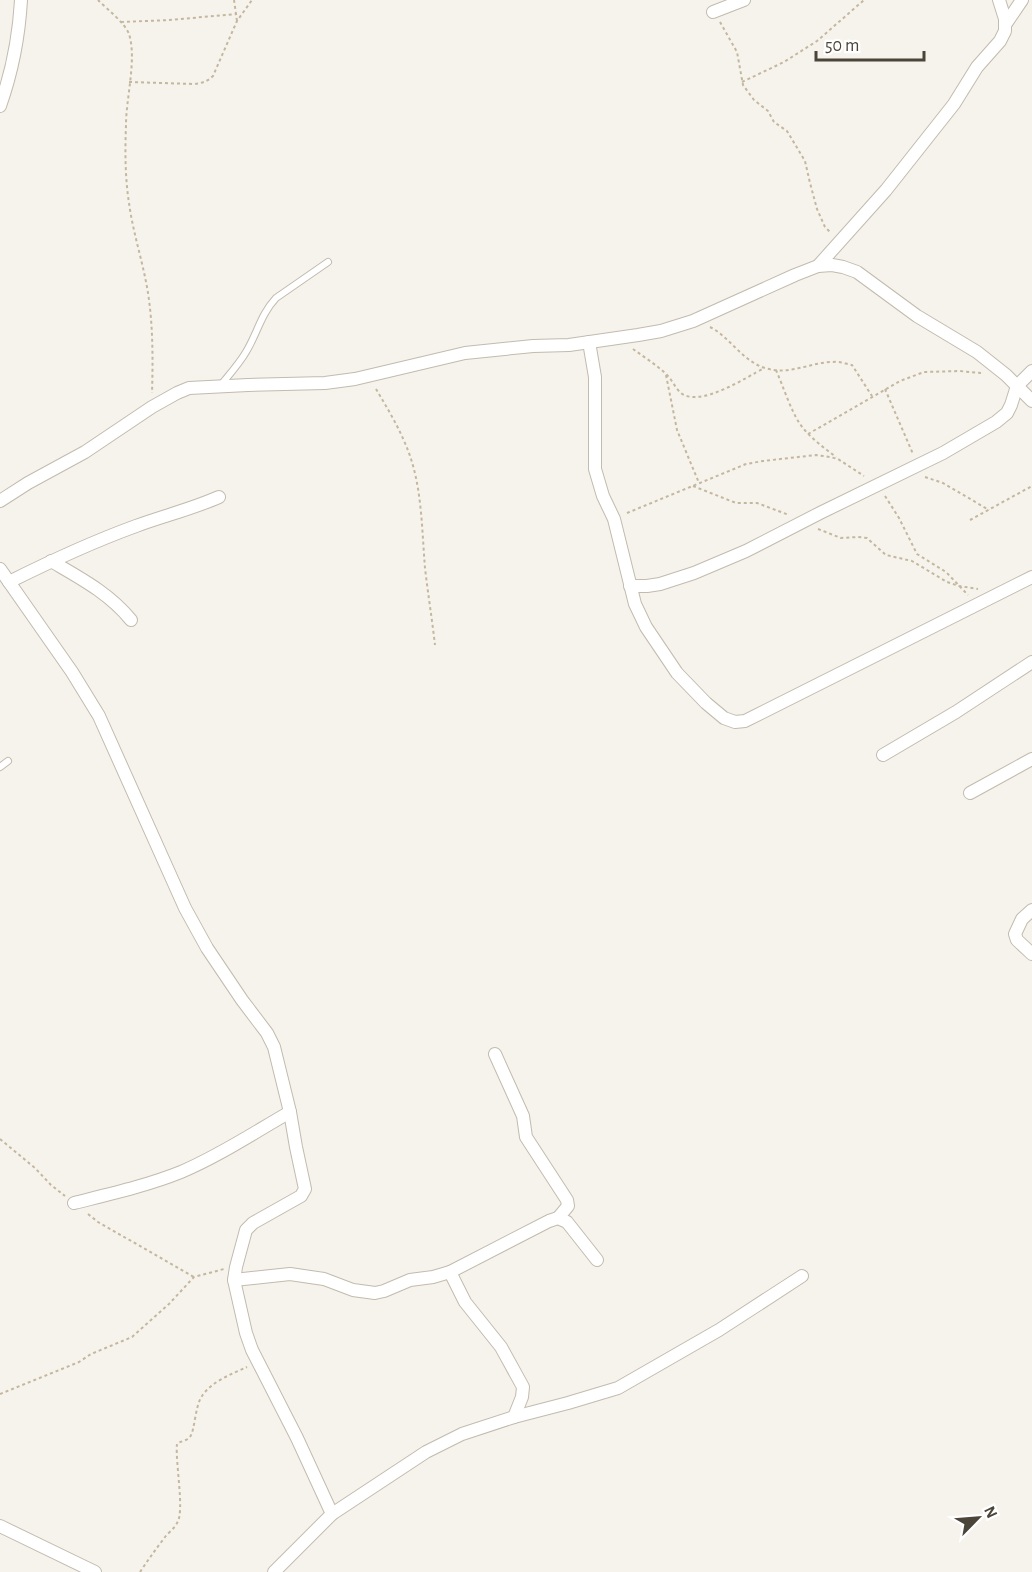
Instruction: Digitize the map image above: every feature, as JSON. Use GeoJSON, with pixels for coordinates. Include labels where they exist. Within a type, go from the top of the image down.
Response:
{"type":"FeatureCollection","features":[{"type":"Feature","properties":{"kind":"street"},"geometry":{"type":"LineString","coordinates":[[0,106],[8,82],[20,27],[21,0]]}},
{"type":"Feature","properties":{"kind":"street"},"geometry":{"type":"LineString","coordinates":[[714,12],[744,0]]}},
{"type":"Feature","properties":{"kind":"street"},"geometry":{"type":"LineString","coordinates":[[819,266],[886,190],[954,104],[978,67],[1003,36],[1005,19],[999,0]]}},
{"type":"Feature","properties":{"kind":"street"},"geometry":{"type":"LineString","coordinates":[[1005,25],[1022,0]]}},
{"type":"Feature","properties":{"kind":"street"},"geometry":{"type":"LineString","coordinates":[[0,501],[85,452],[152,407],[189,388],[325,383],[369,376],[465,353],[569,345],[661,331],[693,321],[819,266],[832,265],[857,272],[917,316],[977,352],[1006,375],[1032,401]]}},
{"type":"Feature","properties":{"kind":"street"},"geometry":{"type":"LineString","coordinates":[[589,342],[595,377],[595,469],[603,496],[614,519],[635,604],[646,627],[677,673],[724,718],[735,722],[745,721],[1032,577]]}},
{"type":"Feature","properties":{"kind":"street"},"geometry":{"type":"LineString","coordinates":[[630,586],[660,584],[694,573],[746,551],[943,453],[1003,417],[1011,405],[1017,386],[1032,370]]}},
{"type":"Feature","properties":{"kind":"street"},"geometry":{"type":"LineString","coordinates":[[9,582],[66,554],[137,525],[219,497]]}},
{"type":"Feature","properties":{"kind":"street"},"geometry":{"type":"LineString","coordinates":[[51,561],[102,591],[131,620]]}},
{"type":"Feature","properties":{"kind":"street"},"geometry":{"type":"LineString","coordinates":[[0,569],[72,672],[99,716],[184,908],[207,948],[267,1032],[274,1047],[305,1189],[301,1196],[253,1223],[246,1230],[234,1280],[246,1333],[257,1362],[297,1438],[332,1514]]}},
{"type":"Feature","properties":{"kind":"street"},"geometry":{"type":"LineString","coordinates":[[883,755],[956,712],[1032,662]]}},
{"type":"Feature","properties":{"kind":"street"},"geometry":{"type":"LineString","coordinates":[[970,794],[1032,759]]}},
{"type":"Feature","properties":{"kind":"street"},"geometry":{"type":"LineString","coordinates":[[1032,910],[1022,919],[1015,934],[1017,940],[1032,954]]}},
{"type":"Feature","properties":{"kind":"street"},"geometry":{"type":"LineString","coordinates":[[234,1280],[290,1274],[324,1279],[353,1290],[375,1293],[410,1280],[450,1272],[558,1218],[568,1206],[567,1200],[526,1137],[524,1116],[495,1054]]}},
{"type":"Feature","properties":{"kind":"street"},"geometry":{"type":"LineString","coordinates":[[74,1203],[124,1191],[182,1171],[208,1159],[290,1112]]}},
{"type":"Feature","properties":{"kind":"street"},"geometry":{"type":"LineString","coordinates":[[558,1218],[567,1222],[597,1260]]}},
{"type":"Feature","properties":{"kind":"street"},"geometry":{"type":"LineString","coordinates":[[450,1272],[465,1302],[501,1347],[523,1387],[522,1397],[514,1416]]}},
{"type":"Feature","properties":{"kind":"street"},"geometry":{"type":"LineString","coordinates":[[274,1572],[332,1514],[426,1452],[462,1434],[514,1416],[618,1388],[719,1330],[802,1276]]}},
{"type":"Feature","properties":{"kind":"street"},"geometry":{"type":"LineString","coordinates":[[0,1526],[95,1572]]}},
{"type":"Feature","properties":{"kind":"lane"},"geometry":{"type":"LineString","coordinates":[[219,386],[246,354],[271,303],[328,262]]}},
{"type":"Feature","properties":{"kind":"lane"},"geometry":{"type":"LineString","coordinates":[[0,767],[8,761]]}},
{"type":"Feature","properties":{"kind":"path"},"geometry":{"type":"LineString","coordinates":[[98,0],[125,27],[129,34],[132,55],[126,111],[125,164],[129,204],[148,294],[153,358],[152,407]]}},
{"type":"Feature","properties":{"kind":"path"},"geometry":{"type":"LineString","coordinates":[[234,0],[237,21]]}},
{"type":"Feature","properties":{"kind":"path"},"geometry":{"type":"LineString","coordinates":[[129,82],[194,84],[209,80],[213,76],[237,21],[252,0]]}},
{"type":"Feature","properties":{"kind":"path"},"geometry":{"type":"LineString","coordinates":[[742,82],[783,62],[817,41],[864,0]]}},
{"type":"Feature","properties":{"kind":"path"},"geometry":{"type":"LineString","coordinates":[[714,12],[734,45],[743,86],[754,100],[768,111],[772,121],[787,131],[805,161],[817,209],[825,227],[840,242]]}},
{"type":"Feature","properties":{"kind":"path"},"geometry":{"type":"LineString","coordinates":[[121,22],[237,14]]}},
{"type":"Feature","properties":{"kind":"path"},"geometry":{"type":"LineString","coordinates":[[693,321],[717,331],[750,361],[764,368],[796,369],[834,362],[852,365],[872,396]]}},
{"type":"Feature","properties":{"kind":"path"},"geometry":{"type":"LineString","coordinates":[[617,338],[666,374],[682,394],[699,397],[710,395],[764,368]]}},
{"type":"Feature","properties":{"kind":"path"},"geometry":{"type":"LineString","coordinates":[[776,370],[794,413],[808,434],[838,459],[877,484],[899,518],[917,554],[946,572],[960,586]]}},
{"type":"Feature","properties":{"kind":"path"},"geometry":{"type":"LineString","coordinates":[[808,434],[885,389],[924,372],[982,373]]}},
{"type":"Feature","properties":{"kind":"path"},"geometry":{"type":"LineString","coordinates":[[666,374],[677,430],[699,483]]}},
{"type":"Feature","properties":{"kind":"path"},"geometry":{"type":"LineString","coordinates":[[369,376],[404,441],[414,471],[435,645]]}},
{"type":"Feature","properties":{"kind":"path"},"geometry":{"type":"LineString","coordinates":[[885,389],[911,468],[943,483],[988,510]]}},
{"type":"Feature","properties":{"kind":"path"},"geometry":{"type":"LineString","coordinates":[[614,519],[747,464],[816,455],[838,459]]}},
{"type":"Feature","properties":{"kind":"path"},"geometry":{"type":"LineString","coordinates":[[693,486],[736,503],[757,503],[770,507],[841,538],[867,538],[886,555],[912,561],[947,582],[1000,593]]}},
{"type":"Feature","properties":{"kind":"path"},"geometry":{"type":"LineString","coordinates":[[970,520],[1032,486]]}},
{"type":"Feature","properties":{"kind":"path"},"geometry":{"type":"LineString","coordinates":[[0,1394],[79,1362],[91,1354],[132,1337],[169,1304],[194,1277],[236,1267]]}},
{"type":"Feature","properties":{"kind":"path"},"geometry":{"type":"LineString","coordinates":[[140,1572],[180,1517],[177,1444],[190,1437],[202,1395],[226,1376],[257,1362]]}}]}
